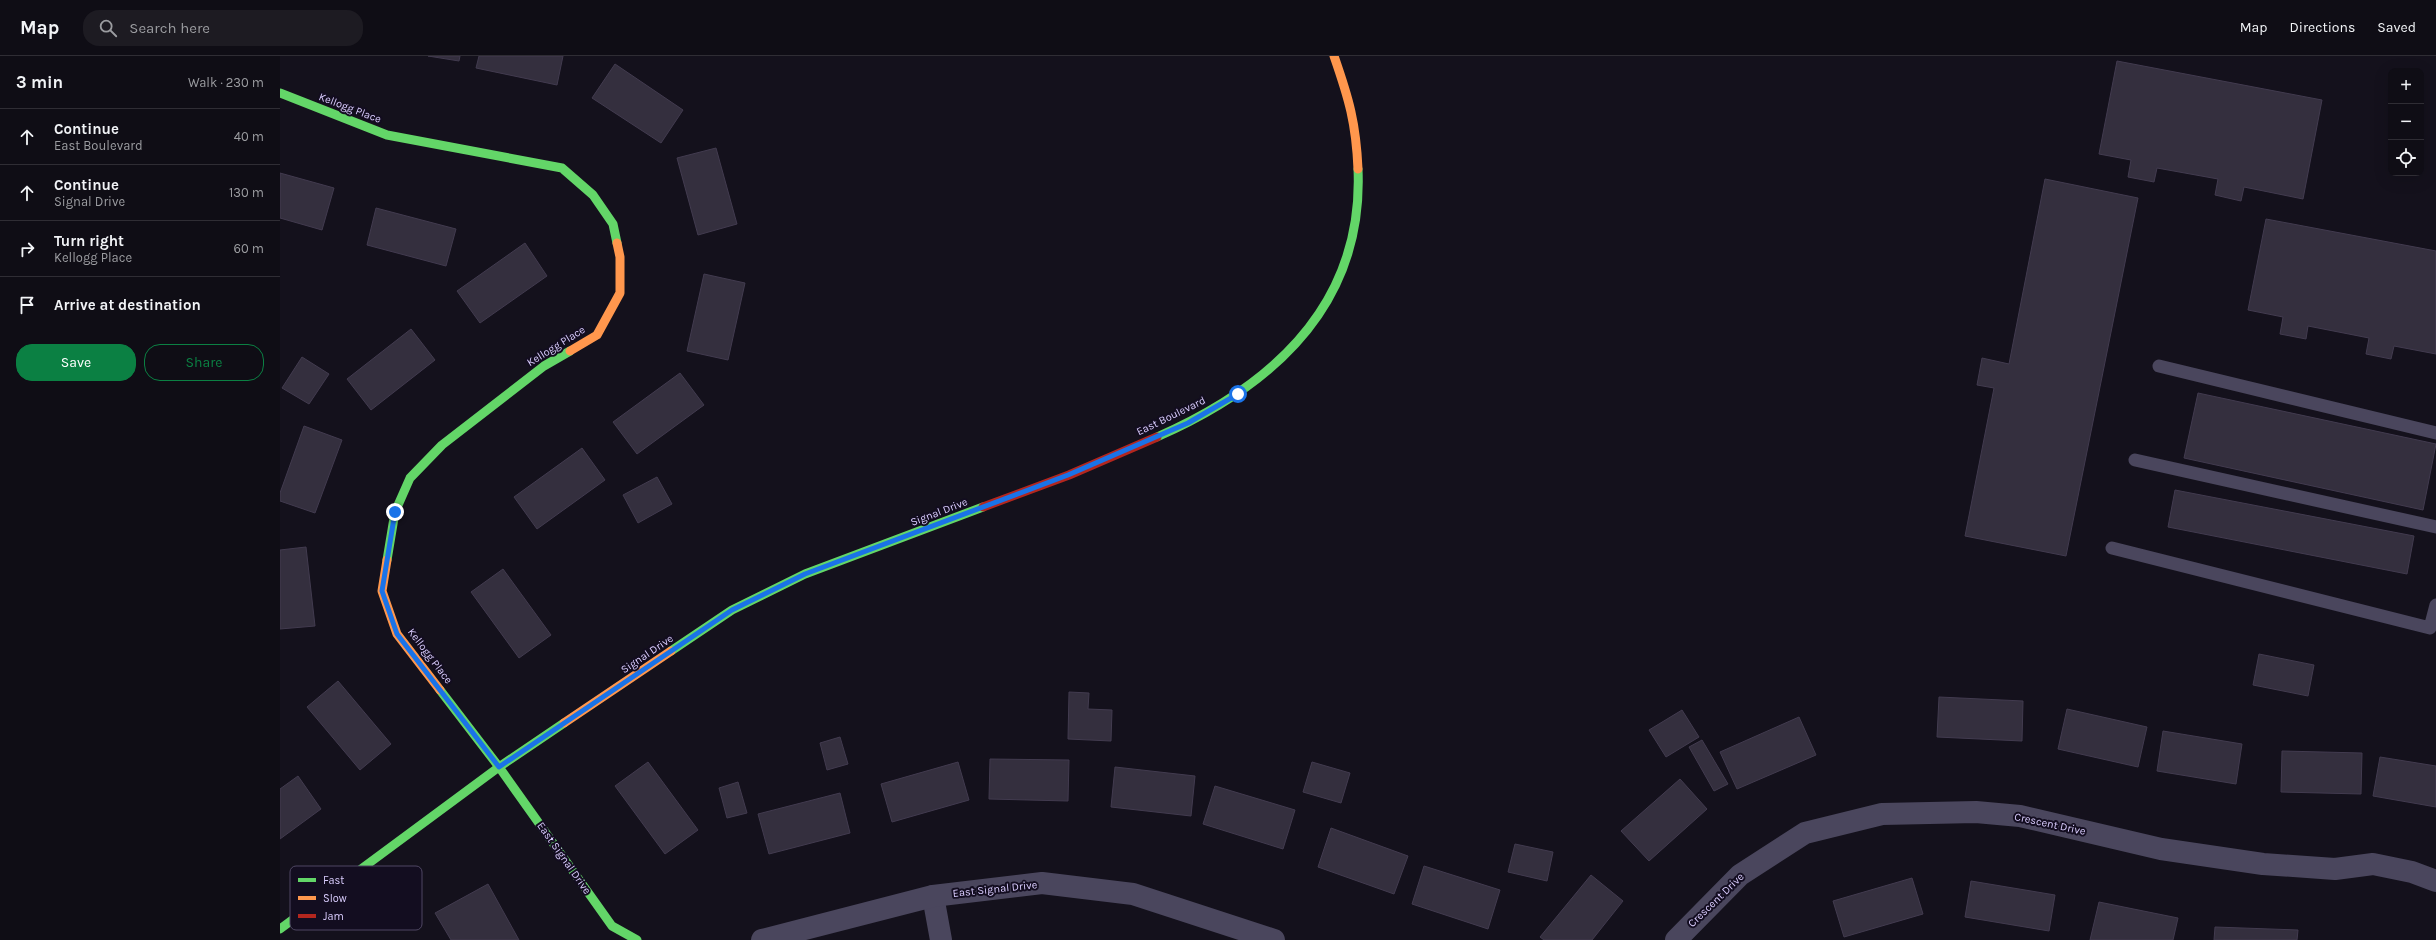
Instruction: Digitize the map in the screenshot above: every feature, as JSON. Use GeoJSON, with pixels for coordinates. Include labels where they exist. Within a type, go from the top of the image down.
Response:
{"type":"FeatureCollection","features":[{"type":"Feature","properties":{"kind":"street","name":"East Boulevard"},"geometry":{"type":"LineString","coordinates":[[1068,475],[1188,423],[1238,394],[1287,353],[1304,335],[1327,301],[1342,267],[1354,234],[1359,200],[1356,132],[1350,102],[1334,56]]}},
{"type":"Feature","properties":{"kind":"street","name":"Kellogg Place"},"geometry":{"type":"LineString","coordinates":[[280,93],[387,135],[562,168],[593,196],[613,224],[620,257],[620,293],[596,335],[544,366],[442,445],[410,478],[395,512],[382,591],[397,634],[499,767]]}},
{"type":"Feature","properties":{"kind":"street","name":"Signal Drive"},"geometry":{"type":"LineString","coordinates":[[365,866],[499,767],[732,610],[805,574],[1068,475]]}},
{"type":"Feature","properties":{"kind":"street","name":"East Signal Drive"},"geometry":{"type":"LineString","coordinates":[[499,767],[612,926],[637,940]]}},
{"type":"Feature","properties":{"kind":"street","name":"Crescent Drive"},"geometry":{"type":"LineString","coordinates":[[1676,940],[1740,875],[1805,833],[1882,814],[1976,812],[2020,816],[2161,848],[2263,864],[2336,869],[2373,864],[2412,872],[2436,881]]}},
{"type":"Feature","properties":{"kind":"street","name":"East Signal Drive"},"geometry":{"type":"LineString","coordinates":[[762,940],[933,896],[1042,883],[1133,894],[1274,940]]}},
{"type":"Feature","properties":{"kind":"street"},"geometry":{"type":"LineString","coordinates":[[933,896],[941,940]]}},
{"type":"Feature","properties":{"kind":"street","name":"Signal Drive"},"geometry":{"type":"LineString","coordinates":[[280,929],[290,922]]}},
{"type":"Feature","properties":{"kind":"lane"},"geometry":{"type":"LineString","coordinates":[[2159,366],[2436,434]]}},
{"type":"Feature","properties":{"kind":"lane"},"geometry":{"type":"LineString","coordinates":[[2134,460],[2436,527]]}},
{"type":"Feature","properties":{"kind":"lane"},"geometry":{"type":"LineString","coordinates":[[2112,548],[2430,628],[2436,605]]}},
{"type":"Feature","properties":{"kind":"building"},"geometry":{"type":"Polygon","coordinates":[[[428,56],[460,56],[459,61],[428,56]]]}},
{"type":"Feature","properties":{"kind":"building"},"geometry":{"type":"Polygon","coordinates":[[[479,56],[563,56],[557,85],[476,68],[479,56]]]}},
{"type":"Feature","properties":{"kind":"building"},"geometry":{"type":"Polygon","coordinates":[[[2117,61],[2322,100],[2303,199],[2244,187],[2241,201],[2215,195],[2218,179],[2157,168],[2154,182],[2128,177],[2131,160],[2099,154],[2117,61]]]}},
{"type":"Feature","properties":{"kind":"building"},"geometry":{"type":"Polygon","coordinates":[[[615,64],[683,110],[661,143],[592,98],[615,64]]]}},
{"type":"Feature","properties":{"kind":"building"},"geometry":{"type":"Polygon","coordinates":[[[716,148],[737,224],[698,235],[677,158],[716,148]]]}},
{"type":"Feature","properties":{"kind":"building"},"geometry":{"type":"Polygon","coordinates":[[[280,173],[334,188],[322,230],[280,218],[280,173]]]}},
{"type":"Feature","properties":{"kind":"building"},"geometry":{"type":"Polygon","coordinates":[[[2045,179],[2138,198],[2066,556],[1965,536],[1994,388],[1977,385],[1982,358],[2009,364],[2045,179]]]}},
{"type":"Feature","properties":{"kind":"building"},"geometry":{"type":"Polygon","coordinates":[[[376,208],[456,229],[446,266],[367,245],[376,208]]]}},
{"type":"Feature","properties":{"kind":"building"},"geometry":{"type":"Polygon","coordinates":[[[2266,219],[2436,251],[2436,354],[2394,346],[2391,359],[2366,354],[2369,338],[2308,326],[2306,339],[2280,334],[2283,317],[2248,310],[2266,219]]]}},
{"type":"Feature","properties":{"kind":"building"},"geometry":{"type":"Polygon","coordinates":[[[525,243],[547,276],[480,323],[457,291],[525,243]]]}},
{"type":"Feature","properties":{"kind":"building"},"geometry":{"type":"Polygon","coordinates":[[[704,274],[745,283],[728,360],[687,351],[704,274]]]}},
{"type":"Feature","properties":{"kind":"building"},"geometry":{"type":"Polygon","coordinates":[[[411,329],[435,360],[371,410],[347,379],[411,329]]]}},
{"type":"Feature","properties":{"kind":"building"},"geometry":{"type":"Polygon","coordinates":[[[302,357],[329,374],[309,404],[282,388],[302,357]]]}},
{"type":"Feature","properties":{"kind":"building"},"geometry":{"type":"Polygon","coordinates":[[[680,373],[704,405],[637,454],[613,422],[680,373]]]}},
{"type":"Feature","properties":{"kind":"building"},"geometry":{"type":"Polygon","coordinates":[[[2198,393],[2436,444],[2423,510],[2184,458],[2198,393]]]}},
{"type":"Feature","properties":{"kind":"building"},"geometry":{"type":"Polygon","coordinates":[[[304,426],[342,440],[315,513],[280,501],[280,493],[304,426]]]}},
{"type":"Feature","properties":{"kind":"building"},"geometry":{"type":"Polygon","coordinates":[[[582,448],[605,480],[537,529],[514,497],[582,448]]]}},
{"type":"Feature","properties":{"kind":"building"},"geometry":{"type":"Polygon","coordinates":[[[657,477],[672,504],[638,523],[623,495],[657,477]]]}},
{"type":"Feature","properties":{"kind":"building"},"geometry":{"type":"Polygon","coordinates":[[[2175,490],[2414,536],[2407,574],[2168,527],[2175,490]]]}},
{"type":"Feature","properties":{"kind":"building"},"geometry":{"type":"Polygon","coordinates":[[[306,547],[315,626],[280,629],[280,550],[306,547]]]}},
{"type":"Feature","properties":{"kind":"building"},"geometry":{"type":"Polygon","coordinates":[[[503,569],[551,635],[519,658],[471,592],[503,569]]]}},
{"type":"Feature","properties":{"kind":"building"},"geometry":{"type":"Polygon","coordinates":[[[2259,654],[2314,665],[2308,696],[2253,685],[2259,654]]]}},
{"type":"Feature","properties":{"kind":"building"},"geometry":{"type":"Polygon","coordinates":[[[338,681],[391,744],[360,770],[307,707],[338,681]]]}},
{"type":"Feature","properties":{"kind":"building"},"geometry":{"type":"Polygon","coordinates":[[[1069,692],[1089,693],[1088,709],[1112,710],[1111,741],[1068,739],[1069,692]]]}},
{"type":"Feature","properties":{"kind":"building"},"geometry":{"type":"Polygon","coordinates":[[[1939,697],[2023,701],[2022,741],[1937,737],[1939,697]]]}},
{"type":"Feature","properties":{"kind":"building"},"geometry":{"type":"Polygon","coordinates":[[[2067,709],[2147,727],[2138,767],[2058,749],[2067,709]]]}},
{"type":"Feature","properties":{"kind":"building"},"geometry":{"type":"Polygon","coordinates":[[[1682,710],[1699,737],[1666,757],[1649,730],[1682,710]]]}},
{"type":"Feature","properties":{"kind":"building"},"geometry":{"type":"Polygon","coordinates":[[[1799,717],[1816,755],[1737,789],[1720,752],[1799,717]]]}},
{"type":"Feature","properties":{"kind":"building"},"geometry":{"type":"Polygon","coordinates":[[[2163,731],[2242,744],[2236,784],[2157,771],[2163,731]]]}},
{"type":"Feature","properties":{"kind":"building"},"geometry":{"type":"Polygon","coordinates":[[[840,737],[848,764],[827,770],[820,743],[840,737]]]}},
{"type":"Feature","properties":{"kind":"building"},"geometry":{"type":"Polygon","coordinates":[[[1702,740],[1728,784],[1714,791],[1689,747],[1702,740]]]}},
{"type":"Feature","properties":{"kind":"building"},"geometry":{"type":"Polygon","coordinates":[[[2282,751],[2362,753],[2361,794],[2281,792],[2282,751]]]}},
{"type":"Feature","properties":{"kind":"building"},"geometry":{"type":"Polygon","coordinates":[[[2380,757],[2436,766],[2436,807],[2373,796],[2380,757]]]}},
{"type":"Feature","properties":{"kind":"building"},"geometry":{"type":"Polygon","coordinates":[[[990,759],[1069,760],[1068,801],[989,799],[990,759]]]}},
{"type":"Feature","properties":{"kind":"building"},"geometry":{"type":"Polygon","coordinates":[[[648,762],[698,830],[665,854],[615,786],[648,762]]]}},
{"type":"Feature","properties":{"kind":"building"},"geometry":{"type":"Polygon","coordinates":[[[958,762],[969,800],[892,822],[881,784],[958,762]]]}},
{"type":"Feature","properties":{"kind":"building"},"geometry":{"type":"Polygon","coordinates":[[[1312,762],[1350,773],[1341,803],[1303,792],[1312,762]]]}},
{"type":"Feature","properties":{"kind":"building"},"geometry":{"type":"Polygon","coordinates":[[[1115,767],[1195,776],[1191,816],[1111,807],[1115,767]]]}},
{"type":"Feature","properties":{"kind":"building"},"geometry":{"type":"Polygon","coordinates":[[[298,776],[321,809],[280,839],[280,789],[298,776]]]}},
{"type":"Feature","properties":{"kind":"building"},"geometry":{"type":"Polygon","coordinates":[[[1680,779],[1707,809],[1649,861],[1621,831],[1680,779]]]}},
{"type":"Feature","properties":{"kind":"building"},"geometry":{"type":"Polygon","coordinates":[[[738,782],[747,813],[727,818],[719,788],[738,782]]]}},
{"type":"Feature","properties":{"kind":"building"},"geometry":{"type":"Polygon","coordinates":[[[1215,786],[1295,810],[1283,849],[1203,824],[1215,786]]]}},
{"type":"Feature","properties":{"kind":"building"},"geometry":{"type":"Polygon","coordinates":[[[840,793],[850,833],[769,854],[758,814],[840,793]]]}},
{"type":"Feature","properties":{"kind":"building"},"geometry":{"type":"Polygon","coordinates":[[[1331,828],[1408,856],[1394,894],[1318,867],[1331,828]]]}},
{"type":"Feature","properties":{"kind":"building"},"geometry":{"type":"Polygon","coordinates":[[[1515,844],[1553,852],[1547,881],[1508,872],[1515,844]]]}},
{"type":"Feature","properties":{"kind":"building"},"geometry":{"type":"Polygon","coordinates":[[[1424,866],[1500,890],[1488,929],[1412,904],[1424,866]]]}},
{"type":"Feature","properties":{"kind":"building"},"geometry":{"type":"Polygon","coordinates":[[[1591,875],[1623,901],[1592,940],[1544,940],[1540,937],[1591,875]]]}},
{"type":"Feature","properties":{"kind":"building"},"geometry":{"type":"Polygon","coordinates":[[[1912,878],[1923,914],[1844,937],[1833,901],[1912,878]]]}},
{"type":"Feature","properties":{"kind":"building"},"geometry":{"type":"Polygon","coordinates":[[[1971,881],[2055,895],[2049,931],[1965,917],[1971,881]]]}},
{"type":"Feature","properties":{"kind":"building"},"geometry":{"type":"Polygon","coordinates":[[[488,884],[519,940],[451,940],[435,913],[488,884]]]}},
{"type":"Feature","properties":{"kind":"building"},"geometry":{"type":"Polygon","coordinates":[[[2099,902],[2178,918],[2173,940],[2090,940],[2099,902]]]}},
{"type":"Feature","properties":{"kind":"building"},"geometry":{"type":"Polygon","coordinates":[[[2215,927],[2298,930],[2297,940],[2214,940],[2215,927]]]}},
{"type":"Feature","properties":{"kind":"traffic: fast"},"geometry":{"type":"LineString","coordinates":[[280,93],[387,135],[562,168],[593,195],[613,224],[617,243]]}},
{"type":"Feature","properties":{"kind":"traffic: fast"},"geometry":{"type":"LineString","coordinates":[[1157,437],[1199,416],[1238,393],[1273,366],[1303,335],[1328,300],[1345,261],[1356,217],[1358,169]]}},
{"type":"Feature","properties":{"kind":"traffic: fast"},"geometry":{"type":"LineString","coordinates":[[387,560],[395,512],[410,478],[442,445],[544,366],[570,351]]}},
{"type":"Feature","properties":{"kind":"traffic: fast"},"geometry":{"type":"LineString","coordinates":[[671,651],[732,610],[805,574],[983,507]]}},
{"type":"Feature","properties":{"kind":"traffic: fast"},"geometry":{"type":"LineString","coordinates":[[440,690],[499,767],[612,926],[637,940]]}},
{"type":"Feature","properties":{"kind":"traffic: fast"},"geometry":{"type":"LineString","coordinates":[[365,866],[499,767],[564,723]]}},
{"type":"Feature","properties":{"kind":"traffic: fast"},"geometry":{"type":"LineString","coordinates":[[280,929],[290,922]]}},
{"type":"Feature","properties":{"kind":"traffic: slow"},"geometry":{"type":"LineString","coordinates":[[1334,56],[1351,111],[1356,138],[1358,169]]}},
{"type":"Feature","properties":{"kind":"traffic: slow"},"geometry":{"type":"LineString","coordinates":[[570,351],[597,335],[620,293],[620,257],[617,243]]}},
{"type":"Feature","properties":{"kind":"traffic: slow"},"geometry":{"type":"LineString","coordinates":[[387,560],[382,591],[397,634],[440,690]]}},
{"type":"Feature","properties":{"kind":"traffic: slow"},"geometry":{"type":"LineString","coordinates":[[564,723],[671,651]]}},
{"type":"Feature","properties":{"kind":"traffic: jam"},"geometry":{"type":"LineString","coordinates":[[983,507],[1069,475],[1157,437]]}},
{"type":"Feature","properties":{"kind":"route"},"geometry":{"type":"LineString","coordinates":[[395,512],[382,591],[397,634],[499,767],[732,610],[805,574],[1068,475],[1188,423],[1238,394]]}}]}
